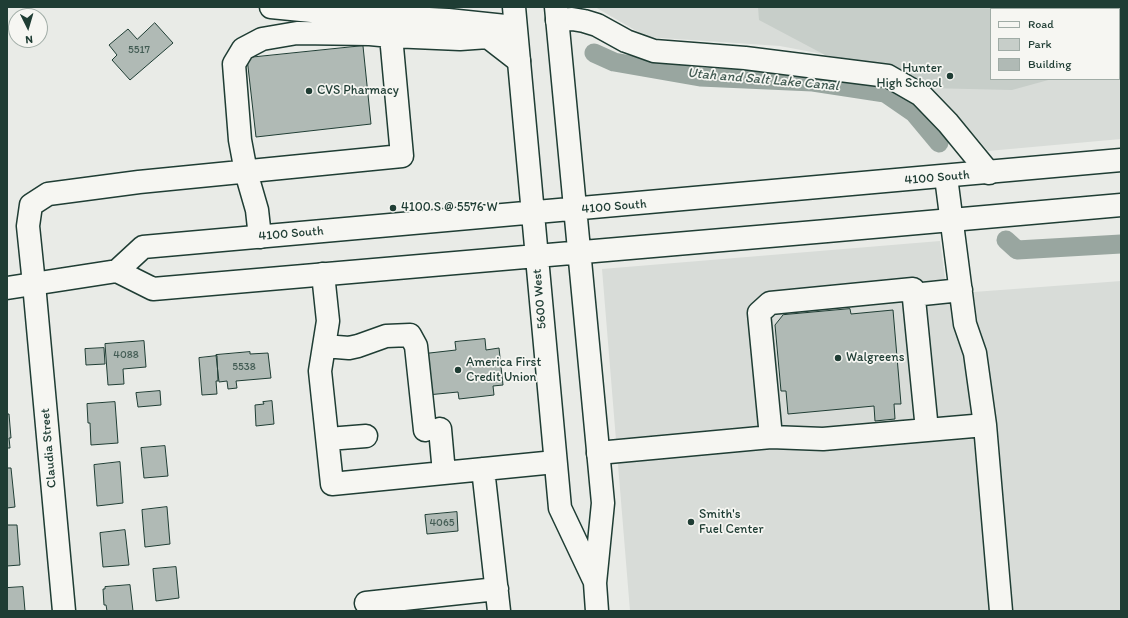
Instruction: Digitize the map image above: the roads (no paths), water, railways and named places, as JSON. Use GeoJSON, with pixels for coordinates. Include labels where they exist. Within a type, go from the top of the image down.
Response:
{"type":"FeatureCollection","features":[{"type":"Feature","properties":{"kind":"main road"},"geometry":{"type":"LineString","coordinates":[[270,7],[352,15],[448,20],[515,17]]}},
{"type":"Feature","properties":{"kind":"main road"},"geometry":{"type":"LineString","coordinates":[[556,13],[572,19],[597,25],[626,41],[654,51],[745,58],[888,76],[921,95],[948,123],[988,173]]}},
{"type":"Feature","properties":{"kind":"main road","name":"5600 West"},"geometry":{"type":"LineString","coordinates":[[556,13],[603,503],[595,583],[598,611]]}},
{"type":"Feature","properties":{"kind":"main road","name":"5600 West"},"geometry":{"type":"LineString","coordinates":[[515,17],[560,508],[595,583]]}},
{"type":"Feature","properties":{"kind":"main road"},"geometry":{"type":"LineString","coordinates":[[260,237],[257,210],[246,172],[240,140],[234,64],[243,49],[262,39],[297,33],[370,34],[460,39],[488,37],[519,61]]}},
{"type":"Feature","properties":{"kind":"main road","name":"Claudia Street"},"geometry":{"type":"LineString","coordinates":[[64,611],[28,226],[31,205],[48,194],[139,182],[402,156],[391,36]]}},
{"type":"Feature","properties":{"kind":"main road","name":"4100 South"},"geometry":{"type":"LineString","coordinates":[[116,272],[143,247],[532,214],[1121,160]]}},
{"type":"Feature","properties":{"kind":"main road"},"geometry":{"type":"LineString","coordinates":[[946,177],[965,324],[975,353],[985,425],[1001,611]]}},
{"type":"Feature","properties":{"kind":"main road"},"geometry":{"type":"LineString","coordinates":[[7,288],[116,272],[153,289],[1121,205]]}},
{"type":"Feature","properties":{"kind":"main road"},"geometry":{"type":"LineString","coordinates":[[323,274],[328,321],[320,371],[332,484],[555,462]]}},
{"type":"Feature","properties":{"kind":"main road"},"geometry":{"type":"LineString","coordinates":[[771,437],[759,313],[770,303],[913,288],[926,430]]}},
{"type":"Feature","properties":{"kind":"main road"},"geometry":{"type":"LineString","coordinates":[[913,295],[960,290]]}},
{"type":"Feature","properties":{"kind":"main road"},"geometry":{"type":"LineString","coordinates":[[324,346],[349,348],[386,336],[410,335],[416,346],[432,430],[444,473]]}},
{"type":"Feature","properties":{"kind":"main road"},"geometry":{"type":"LineString","coordinates":[[598,453],[771,437],[823,439],[985,425]]}},
{"type":"Feature","properties":{"kind":"main road"},"geometry":{"type":"LineString","coordinates":[[328,439],[366,436]]}},
{"type":"Feature","properties":{"kind":"main road"},"geometry":{"type":"LineString","coordinates":[[483,469],[499,611]]}},
{"type":"Feature","properties":{"kind":"main road"},"geometry":{"type":"LineString","coordinates":[[366,603],[497,589]]}},
{"type":"Feature","properties":{"kind":"waterway","name":"Utah and Salt Lake Canal"},"geometry":{"type":"LineString","coordinates":[[594,53],[614,62],[700,77],[813,82],[885,93],[914,113],[939,143]]}},
{"type":"Feature","properties":{"kind":"waterway","name":"Utah and Salt Lake Canal"},"geometry":{"type":"LineString","coordinates":[[1006,240],[1017,250],[1121,244]]}},
{"type":"Feature","properties":{"kind":"place","name":"Hunter High School"},"geometry":{"type":"Point","coordinates":[950,76]}},
{"type":"Feature","properties":{"kind":"place","name":"CVS Pharmacy"},"geometry":{"type":"Point","coordinates":[309,91]}},
{"type":"Feature","properties":{"kind":"place","name":"4100 S @ 5576 W"},"geometry":{"type":"Point","coordinates":[393,208]}},
{"type":"Feature","properties":{"kind":"place","name":"Walgreens"},"geometry":{"type":"Point","coordinates":[838,358]}},
{"type":"Feature","properties":{"kind":"place","name":"America First Credit Union"},"geometry":{"type":"Point","coordinates":[458,370]}},
{"type":"Feature","properties":{"kind":"place","name":"Smith's Fuel Center"},"geometry":{"type":"Point","coordinates":[691,522]}}]}
